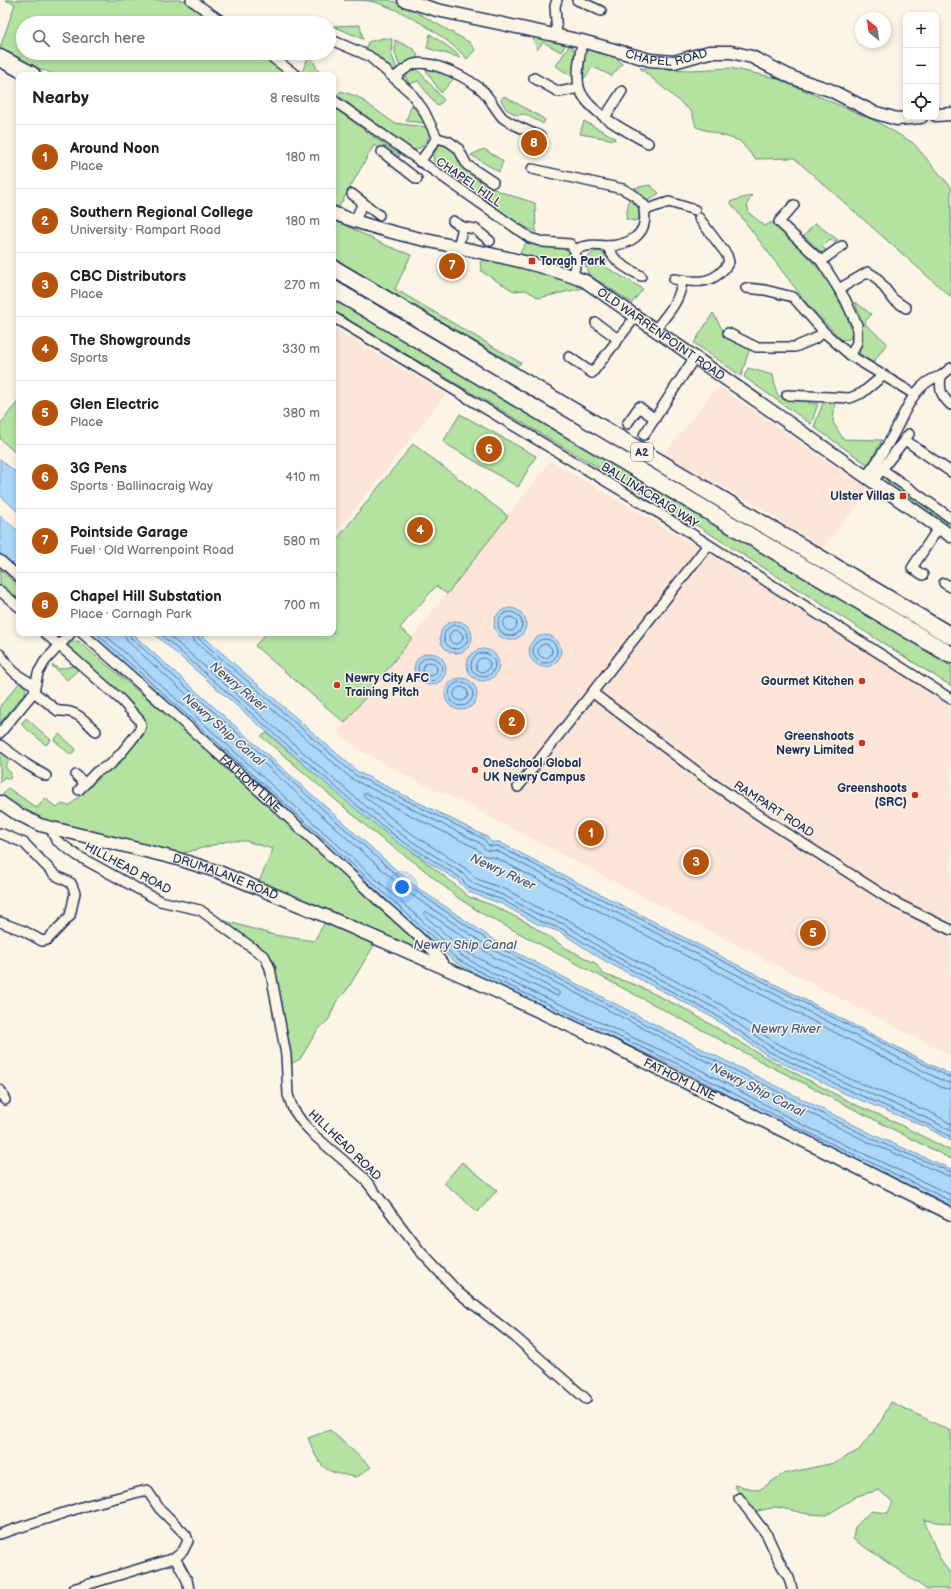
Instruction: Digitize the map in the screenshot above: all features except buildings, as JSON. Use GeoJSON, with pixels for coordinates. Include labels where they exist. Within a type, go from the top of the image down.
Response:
{"type":"FeatureCollection","features":[{"type":"Feature","properties":{"kind":"highway"},"geometry":{"type":"LineString","coordinates":[[0,58],[26,72]]}},
{"type":"Feature","properties":{"kind":"highway","name":"A2"},"geometry":{"type":"LineString","coordinates":[[336,270],[951,636]]}},
{"type":"Feature","properties":{"kind":"highway","name":"A2"},"geometry":{"type":"LineString","coordinates":[[336,291],[951,655]]}},
{"type":"Feature","properties":{"kind":"street"},"geometry":{"type":"LineString","coordinates":[[191,0],[214,16]]}},
{"type":"Feature","properties":{"kind":"street","name":"CHAPEL ROAD"},"geometry":{"type":"LineString","coordinates":[[404,0],[437,10],[582,41],[650,60],[674,62],[709,52],[731,52],[752,57],[793,78],[830,90],[873,112],[897,118],[903,118]]}},
{"type":"Feature","properties":{"kind":"street"},"geometry":{"type":"LineString","coordinates":[[557,0],[555,6],[557,36]]}},
{"type":"Feature","properties":{"kind":"street"},"geometry":{"type":"LineString","coordinates":[[577,0],[601,12]]}},
{"type":"Feature","properties":{"kind":"street"},"geometry":{"type":"LineString","coordinates":[[582,41],[578,74],[579,88],[584,98],[614,125],[648,143]]}},
{"type":"Feature","properties":{"kind":"street"},"geometry":{"type":"LineString","coordinates":[[336,42],[368,56],[411,93],[424,110],[437,138],[448,141],[458,148],[466,165],[493,182]]}},
{"type":"Feature","properties":{"kind":"street"},"geometry":{"type":"LineString","coordinates":[[276,60],[292,72]]}},
{"type":"Feature","properties":{"kind":"street"},"geometry":{"type":"LineString","coordinates":[[394,78],[406,68],[415,64],[429,64],[457,74],[483,91],[496,107],[502,118],[541,137]]}},
{"type":"Feature","properties":{"kind":"street"},"geometry":{"type":"LineString","coordinates":[[534,78],[559,92],[579,88]]}},
{"type":"Feature","properties":{"kind":"street"},"geometry":{"type":"LineString","coordinates":[[605,117],[622,91]]}},
{"type":"Feature","properties":{"kind":"street","name":"CHAPEL HILL"},"geometry":{"type":"LineString","coordinates":[[336,102],[530,238],[543,242],[570,244],[575,250]]}},
{"type":"Feature","properties":{"kind":"street"},"geometry":{"type":"LineString","coordinates":[[939,115],[951,114]]}},
{"type":"Feature","properties":{"kind":"street"},"geometry":{"type":"LineString","coordinates":[[420,162],[437,138]]}},
{"type":"Feature","properties":{"kind":"street"},"geometry":{"type":"LineString","coordinates":[[382,152],[417,179]]}},
{"type":"Feature","properties":{"kind":"street"},"geometry":{"type":"LineString","coordinates":[[399,165],[408,154]]}},
{"type":"Feature","properties":{"kind":"street"},"geometry":{"type":"LineString","coordinates":[[532,170],[623,190],[635,196],[648,209]]}},
{"type":"Feature","properties":{"kind":"street"},"geometry":{"type":"LineString","coordinates":[[352,194],[379,215]]}},
{"type":"Feature","properties":{"kind":"street"},"geometry":{"type":"LineString","coordinates":[[573,276],[577,259],[575,250],[588,245],[607,246],[630,242],[638,237],[644,227],[644,210],[669,202],[697,214],[727,255],[729,262],[725,269],[714,278],[702,283],[678,280],[680,292],[676,302],[658,326],[658,330]]}},
{"type":"Feature","properties":{"kind":"street"},"geometry":{"type":"LineString","coordinates":[[355,220],[363,203]]}},
{"type":"Feature","properties":{"kind":"street"},"geometry":{"type":"LineString","coordinates":[[794,205],[779,222],[821,261],[839,289],[857,325],[857,342],[850,356]]}},
{"type":"Feature","properties":{"kind":"street","name":"OLD WARRENPOINT ROAD"},"geometry":{"type":"LineString","coordinates":[[336,214],[573,276],[585,281],[658,330],[951,536]]}},
{"type":"Feature","properties":{"kind":"street"},"geometry":{"type":"LineString","coordinates":[[453,221],[463,227],[475,229],[490,240]]}},
{"type":"Feature","properties":{"kind":"street"},"geometry":{"type":"LineString","coordinates":[[458,247],[463,227]]}},
{"type":"Feature","properties":{"kind":"street"},"geometry":{"type":"LineString","coordinates":[[607,246],[613,259],[641,276]]}},
{"type":"Feature","properties":{"kind":"street"},"geometry":{"type":"LineString","coordinates":[[821,261],[842,246]]}},
{"type":"Feature","properties":{"kind":"street"},"geometry":{"type":"LineString","coordinates":[[839,289],[868,272],[876,277],[894,299],[906,308]]}},
{"type":"Feature","properties":{"kind":"street"},"geometry":{"type":"LineString","coordinates":[[746,288],[765,290],[793,297],[824,332],[850,356],[914,394]]}},
{"type":"Feature","properties":{"kind":"street"},"geometry":{"type":"LineString","coordinates":[[569,357],[592,373],[636,316]]}},
{"type":"Feature","properties":{"kind":"street","name":"BALLINACRAIG WAY"},"geometry":{"type":"LineString","coordinates":[[336,319],[667,518],[951,698]]}},
{"type":"Feature","properties":{"kind":"street"},"geometry":{"type":"LineString","coordinates":[[596,323],[618,339]]}},
{"type":"Feature","properties":{"kind":"street"},"geometry":{"type":"LineString","coordinates":[[728,333],[756,347],[789,347],[806,344],[824,332]]}},
{"type":"Feature","properties":{"kind":"street"},"geometry":{"type":"LineString","coordinates":[[644,435],[696,357]]}},
{"type":"Feature","properties":{"kind":"street"},"geometry":{"type":"LineString","coordinates":[[869,479],[914,394],[928,381],[941,376],[951,368]]}},
{"type":"Feature","properties":{"kind":"street"},"geometry":{"type":"LineString","coordinates":[[787,395],[850,398],[862,393],[884,375]]}},
{"type":"Feature","properties":{"kind":"street"},"geometry":{"type":"LineString","coordinates":[[941,376],[941,395],[951,405]]}},
{"type":"Feature","properties":{"kind":"street"},"geometry":{"type":"LineString","coordinates":[[627,424],[639,407],[655,419]]}},
{"type":"Feature","properties":{"kind":"street"},"geometry":{"type":"LineString","coordinates":[[869,479],[883,470],[907,437],[951,472]]}},
{"type":"Feature","properties":{"kind":"street"},"geometry":{"type":"LineString","coordinates":[[883,470],[951,518]]}},
{"type":"Feature","properties":{"kind":"street"},"geometry":{"type":"LineString","coordinates":[[922,575],[912,568],[939,527]]}},
{"type":"Feature","properties":{"kind":"street"},"geometry":{"type":"LineString","coordinates":[[518,787],[708,545]]}},
{"type":"Feature","properties":{"kind":"street"},"geometry":{"type":"LineString","coordinates":[[0,560],[16,574]]}},
{"type":"Feature","properties":{"kind":"street"},"geometry":{"type":"LineString","coordinates":[[0,590],[16,604]]}},
{"type":"Feature","properties":{"kind":"street"},"geometry":{"type":"LineString","coordinates":[[48,636],[121,700],[140,721],[142,726],[111,764],[96,772],[82,787],[76,775]]}},
{"type":"Feature","properties":{"kind":"street"},"geometry":{"type":"LineString","coordinates":[[0,733],[35,688],[38,674],[45,661],[68,636]]}},
{"type":"Feature","properties":{"kind":"street","name":"FATHOM LINE"},"geometry":{"type":"LineString","coordinates":[[85,636],[282,810],[418,937],[444,963],[446,968],[654,1066],[951,1214]]}},
{"type":"Feature","properties":{"kind":"street"},"geometry":{"type":"LineString","coordinates":[[0,654],[5,664],[35,688],[58,711],[69,711],[76,713],[96,731]]}},
{"type":"Feature","properties":{"kind":"street","name":"RAMPART ROAD"},"geometry":{"type":"LineString","coordinates":[[593,693],[712,783],[768,821],[894,902],[951,930]]}},
{"type":"Feature","properties":{"kind":"street"},"geometry":{"type":"LineString","coordinates":[[0,745],[26,764],[46,776]]}},
{"type":"Feature","properties":{"kind":"street","name":"DRUMALANE ROAD"},"geometry":{"type":"LineString","coordinates":[[0,802],[16,813],[53,830],[178,859],[219,872],[446,968]]}},
{"type":"Feature","properties":{"kind":"street","name":"HILLHEAD ROAD"},"geometry":{"type":"LineString","coordinates":[[53,830],[52,834],[56,840],[78,856],[160,901],[200,910],[265,957],[270,968],[286,1055],[288,1095],[293,1109],[302,1122],[315,1136],[364,1178],[411,1240],[459,1293],[515,1337],[586,1399]]}},
{"type":"Feature","properties":{"kind":"street"},"geometry":{"type":"LineString","coordinates":[[0,833],[24,843],[55,876],[71,883],[75,893],[70,916],[47,940],[42,941],[24,931],[0,922]]}},
{"type":"Feature","properties":{"kind":"street"},"geometry":{"type":"LineString","coordinates":[[409,953],[418,937]]}},
{"type":"Feature","properties":{"kind":"street"},"geometry":{"type":"LineString","coordinates":[[0,1090],[5,1100]]}},
{"type":"Feature","properties":{"kind":"street"},"geometry":{"type":"LineString","coordinates":[[0,1534],[88,1505],[147,1490],[159,1508],[186,1535],[188,1541],[183,1551],[175,1558],[73,1589]]}},
{"type":"Feature","properties":{"kind":"street"},"geometry":{"type":"LineString","coordinates":[[739,1498],[767,1535],[789,1578],[792,1589]]}},
{"type":"Feature","properties":{"kind":"street"},"geometry":{"type":"LineString","coordinates":[[175,1558],[188,1580],[189,1589]]}},
{"type":"Feature","properties":{"kind":"shaded area"},"geometry":{"type":"Polygon","coordinates":[[[336,330],[446,394],[336,533],[336,330]]]}},
{"type":"Feature","properties":{"kind":"shaded area"},"geometry":{"type":"Polygon","coordinates":[[[720,387],[870,490],[823,548],[759,507],[664,454],[715,389],[720,387]]]}},
{"type":"Feature","properties":{"kind":"shaded area"},"geometry":{"type":"Polygon","coordinates":[[[551,461],[951,693],[951,1056],[447,795],[418,782],[357,749],[337,732],[551,461]]]}},
{"type":"Feature","properties":{"kind":"green space"},"geometry":{"type":"Polygon","coordinates":[[[5,0],[185,0],[207,16],[16,16],[16,57],[0,48],[15,4],[5,0]]]}},
{"type":"Feature","properties":{"kind":"green space"},"geometry":{"type":"Polygon","coordinates":[[[360,0],[388,0],[416,8],[418,13],[469,42],[475,50],[467,59],[448,41],[422,24],[394,9],[369,1],[360,0]]]}},
{"type":"Feature","properties":{"kind":"green space"},"geometry":{"type":"Polygon","coordinates":[[[360,25],[363,39],[336,27],[336,26],[360,25]]]}},
{"type":"Feature","properties":{"kind":"green space"},"geometry":{"type":"Polygon","coordinates":[[[430,34],[454,51],[461,58],[427,48],[430,34]]]}},
{"type":"Feature","properties":{"kind":"green space"},"geometry":{"type":"Polygon","coordinates":[[[532,35],[567,42],[561,52],[543,42],[537,50],[532,35]]]}},
{"type":"Feature","properties":{"kind":"green space"},"geometry":{"type":"Polygon","coordinates":[[[384,38],[392,39],[391,53],[397,69],[393,70],[366,48],[368,42],[384,38]]]}},
{"type":"Feature","properties":{"kind":"green space"},"geometry":{"type":"Polygon","coordinates":[[[395,40],[413,49],[418,54],[416,59],[400,68],[395,53],[395,40]]]}},
{"type":"Feature","properties":{"kind":"green space"},"geometry":{"type":"Polygon","coordinates":[[[570,44],[575,52],[573,77],[556,66],[570,44]]]}},
{"type":"Feature","properties":{"kind":"green space"},"geometry":{"type":"Polygon","coordinates":[[[589,49],[610,51],[622,64],[612,76],[593,67],[582,81],[585,52],[589,49]]]}},
{"type":"Feature","properties":{"kind":"green space"},"geometry":{"type":"Polygon","coordinates":[[[22,60],[267,60],[284,72],[49,72],[45,70],[43,71],[22,60]]]}},
{"type":"Feature","properties":{"kind":"green space"},"geometry":{"type":"Polygon","coordinates":[[[307,60],[313,60],[320,72],[302,72],[307,60]]]}},
{"type":"Feature","properties":{"kind":"green space"},"geometry":{"type":"Polygon","coordinates":[[[640,68],[691,70],[730,68],[776,78],[876,121],[913,143],[951,187],[951,297],[794,158],[755,159],[740,141],[696,127],[692,112],[640,68]]]}},
{"type":"Feature","properties":{"kind":"green space"},"geometry":{"type":"Polygon","coordinates":[[[417,69],[444,100],[437,106],[418,81],[410,84],[406,79],[406,76],[412,70],[417,69]]]}},
{"type":"Feature","properties":{"kind":"green space"},"geometry":{"type":"Polygon","coordinates":[[[425,69],[455,77],[441,93],[425,69]]]}},
{"type":"Feature","properties":{"kind":"green space"},"geometry":{"type":"Polygon","coordinates":[[[341,91],[358,97],[394,123],[426,127],[430,132],[426,142],[420,148],[413,150],[337,95],[341,91]]]}},
{"type":"Feature","properties":{"kind":"green space"},"geometry":{"type":"Polygon","coordinates":[[[504,96],[541,117],[545,120],[543,124],[525,114],[516,115],[506,109],[501,100],[504,96]]]}},
{"type":"Feature","properties":{"kind":"green space"},"geometry":{"type":"Polygon","coordinates":[[[412,104],[425,121],[424,123],[406,121],[412,104]]]}},
{"type":"Feature","properties":{"kind":"green space"},"geometry":{"type":"Polygon","coordinates":[[[336,109],[400,156],[397,157],[391,152],[388,153],[374,145],[339,207],[336,206],[336,109]]]}},
{"type":"Feature","properties":{"kind":"green space"},"geometry":{"type":"Polygon","coordinates":[[[584,121],[614,137],[615,140],[580,134],[584,121]]]}},
{"type":"Feature","properties":{"kind":"green space"},"geometry":{"type":"Polygon","coordinates":[[[441,142],[456,150],[460,161],[467,171],[476,179],[499,191],[535,203],[536,232],[517,223],[434,161],[433,155],[441,142]]]}},
{"type":"Feature","properties":{"kind":"green space"},"geometry":{"type":"Polygon","coordinates":[[[484,149],[503,161],[499,172],[471,155],[484,149]]]}},
{"type":"Feature","properties":{"kind":"green space"},"geometry":{"type":"Polygon","coordinates":[[[650,185],[659,193],[648,201],[634,188],[650,185]]]}},
{"type":"Feature","properties":{"kind":"green space"},"geometry":{"type":"Polygon","coordinates":[[[752,195],[747,204],[749,213],[765,226],[772,222],[798,246],[827,278],[846,314],[852,332],[850,339],[842,340],[808,305],[730,202],[752,195]]]}},
{"type":"Feature","properties":{"kind":"green space"},"geometry":{"type":"Polygon","coordinates":[[[629,199],[634,202],[639,210],[639,219],[635,221],[626,219],[629,199]]]}},
{"type":"Feature","properties":{"kind":"green space"},"geometry":{"type":"Polygon","coordinates":[[[336,220],[385,245],[411,255],[395,289],[521,363],[517,366],[336,260],[336,220]]]}},
{"type":"Feature","properties":{"kind":"green space"},"geometry":{"type":"Polygon","coordinates":[[[815,223],[838,240],[834,242],[830,239],[822,247],[827,253],[824,255],[804,236],[815,223]]]}},
{"type":"Feature","properties":{"kind":"green space"},"geometry":{"type":"Polygon","coordinates":[[[527,241],[535,245],[566,248],[570,251],[569,255],[558,263],[519,254],[527,241]]]}},
{"type":"Feature","properties":{"kind":"green space"},"geometry":{"type":"Polygon","coordinates":[[[599,251],[605,254],[608,259],[605,265],[606,267],[643,289],[632,303],[588,274],[585,263],[592,253],[599,251]]]}},
{"type":"Feature","properties":{"kind":"green space"},"geometry":{"type":"Polygon","coordinates":[[[483,259],[489,259],[554,275],[583,288],[539,298],[526,290],[514,291],[482,272],[480,263],[483,259]]]}},
{"type":"Feature","properties":{"kind":"green space"},"geometry":{"type":"Polygon","coordinates":[[[336,275],[951,642],[951,650],[336,282],[336,275]]]}},
{"type":"Feature","properties":{"kind":"green space"},"geometry":{"type":"Polygon","coordinates":[[[336,299],[833,594],[951,666],[951,686],[696,525],[336,313],[336,299]]]}},
{"type":"Feature","properties":{"kind":"green space"},"geometry":{"type":"Polygon","coordinates":[[[855,302],[871,314],[865,322],[866,325],[887,343],[873,363],[860,354],[862,328],[855,302]]]}},
{"type":"Feature","properties":{"kind":"green space"},"geometry":{"type":"Polygon","coordinates":[[[713,313],[726,336],[750,347],[741,376],[694,343],[713,313]]]}},
{"type":"Feature","properties":{"kind":"green space"},"geometry":{"type":"Polygon","coordinates":[[[748,368],[773,375],[777,395],[782,397],[806,399],[809,403],[818,404],[811,424],[744,377],[748,368]]]}},
{"type":"Feature","properties":{"kind":"green space"},"geometry":{"type":"Polygon","coordinates":[[[824,400],[835,401],[833,422],[843,439],[882,440],[868,465],[814,427],[824,400]]]}},
{"type":"Feature","properties":{"kind":"green space"},"geometry":{"type":"Polygon","coordinates":[[[16,404],[16,453],[0,439],[0,424],[16,404]]]}},
{"type":"Feature","properties":{"kind":"green space"},"geometry":{"type":"Polygon","coordinates":[[[460,414],[536,456],[518,487],[443,442],[460,414]]]}},
{"type":"Feature","properties":{"kind":"green space"},"geometry":{"type":"Polygon","coordinates":[[[413,444],[508,516],[447,594],[436,586],[400,628],[412,638],[345,723],[255,646],[263,636],[336,636],[336,540],[413,444]]]}},
{"type":"Feature","properties":{"kind":"green space"},"geometry":{"type":"Polygon","coordinates":[[[885,478],[891,478],[946,517],[947,525],[890,485],[885,478]]]}},
{"type":"Feature","properties":{"kind":"green space"},"geometry":{"type":"Polygon","coordinates":[[[0,569],[16,584],[16,600],[0,586],[0,569]]]}},
{"type":"Feature","properties":{"kind":"green space"},"geometry":{"type":"Polygon","coordinates":[[[78,641],[168,716],[172,712],[444,963],[259,882],[273,849],[246,841],[228,841],[173,856],[53,824],[11,806],[1,797],[8,788],[37,808],[45,798],[57,808],[62,804],[69,806],[143,736],[144,719],[67,648],[71,642],[78,641]]]}},
{"type":"Feature","properties":{"kind":"green space"},"geometry":{"type":"Polygon","coordinates":[[[53,665],[59,669],[73,666],[78,670],[67,680],[52,666],[53,665]]]}},
{"type":"Feature","properties":{"kind":"green space"},"geometry":{"type":"Polygon","coordinates":[[[20,682],[26,688],[25,693],[0,723],[0,706],[20,682]]]}},
{"type":"Feature","properties":{"kind":"green space"},"geometry":{"type":"Polygon","coordinates":[[[26,718],[51,740],[46,745],[21,724],[26,718]]]}},
{"type":"Feature","properties":{"kind":"green space"},"geometry":{"type":"Polygon","coordinates":[[[267,733],[361,813],[448,879],[469,897],[492,905],[526,922],[566,948],[595,963],[603,974],[636,985],[687,1010],[763,1056],[856,1105],[889,1119],[951,1151],[951,1159],[762,1062],[483,914],[458,898],[417,864],[379,837],[261,736],[267,733]]]}},
{"type":"Feature","properties":{"kind":"green space"},"geometry":{"type":"Polygon","coordinates":[[[59,734],[76,749],[71,755],[54,740],[59,734]]]}},
{"type":"Feature","properties":{"kind":"green space"},"geometry":{"type":"Polygon","coordinates":[[[0,749],[9,756],[9,761],[5,767],[11,773],[10,779],[4,777],[0,783],[0,749]]]}},
{"type":"Feature","properties":{"kind":"green space"},"geometry":{"type":"Polygon","coordinates":[[[215,918],[274,935],[314,941],[325,922],[376,942],[347,990],[336,1002],[329,1019],[317,1031],[300,1059],[291,1064],[269,965],[215,918]]]}},
{"type":"Feature","properties":{"kind":"green space"},"geometry":{"type":"Polygon","coordinates":[[[462,1162],[497,1190],[478,1212],[444,1183],[462,1162]]]}},
{"type":"Feature","properties":{"kind":"green space"},"geometry":{"type":"Polygon","coordinates":[[[891,1402],[951,1431],[951,1524],[924,1520],[939,1557],[951,1575],[951,1589],[926,1589],[853,1539],[855,1527],[871,1511],[888,1513],[893,1502],[879,1490],[857,1496],[827,1515],[808,1514],[776,1507],[753,1512],[734,1485],[759,1490],[783,1474],[834,1463],[859,1450],[881,1421],[891,1402]]]}},
{"type":"Feature","properties":{"kind":"green space"},"geometry":{"type":"Polygon","coordinates":[[[330,1430],[371,1467],[357,1477],[337,1473],[325,1468],[316,1457],[308,1438],[330,1430]]]}},
{"type":"Feature","properties":{"kind":"water"},"geometry":{"type":"Polygon","coordinates":[[[0,459],[16,472],[16,510],[0,495],[0,459]]]}},
{"type":"Feature","properties":{"kind":"water"},"geometry":{"type":"Polygon","coordinates":[[[0,515],[16,529],[16,568],[0,554],[0,515]]]}},
{"type":"Feature","properties":{"kind":"water"},"geometry":{"type":"Polygon","coordinates":[[[507,608],[513,608],[522,612],[526,624],[522,636],[513,640],[507,640],[498,636],[494,627],[494,621],[498,612],[507,608]]]}},
{"type":"Feature","properties":{"kind":"water"},"geometry":{"type":"Polygon","coordinates":[[[453,621],[459,621],[468,625],[472,637],[468,649],[459,653],[453,653],[444,649],[440,640],[440,634],[444,625],[453,621]]]}},
{"type":"Feature","properties":{"kind":"water"},"geometry":{"type":"Polygon","coordinates":[[[542,635],[548,635],[557,639],[561,651],[557,663],[548,667],[542,667],[533,663],[529,654],[529,648],[533,639],[542,635]]]}},
{"type":"Feature","properties":{"kind":"water","name":"Newry Ship Canal"},"geometry":{"type":"Polygon","coordinates":[[[93,636],[134,636],[412,884],[500,944],[708,1052],[874,1135],[951,1169],[951,1205],[799,1133],[678,1068],[490,982],[455,962],[93,636]]]}},
{"type":"Feature","properties":{"kind":"water","name":"Newry River"},"geometry":{"type":"Polygon","coordinates":[[[156,636],[202,636],[358,772],[487,837],[491,842],[499,842],[951,1075],[951,1141],[926,1127],[846,1094],[768,1056],[712,1017],[605,961],[560,932],[537,924],[502,904],[469,892],[457,880],[397,842],[352,806],[156,636]]]}},
{"type":"Feature","properties":{"kind":"water"},"geometry":{"type":"Polygon","coordinates":[[[480,649],[486,649],[495,653],[499,665],[495,677],[486,681],[480,681],[471,677],[467,668],[467,662],[471,653],[480,649]]]}},
{"type":"Feature","properties":{"kind":"water"},"geometry":{"type":"Polygon","coordinates":[[[427,653],[433,653],[442,657],[446,669],[442,681],[433,685],[427,685],[418,681],[414,672],[414,666],[418,657],[427,653]]]}},
{"type":"Feature","properties":{"kind":"water"},"geometry":{"type":"Polygon","coordinates":[[[458,678],[464,678],[473,682],[477,694],[473,706],[464,710],[458,710],[449,706],[445,697],[445,691],[449,682],[458,678]]]}},
{"type":"Feature","properties":{"kind":"place","name":"Chapel Hill Substation"},"geometry":{"type":"Point","coordinates":[534,143]}},
{"type":"Feature","properties":{"kind":"place","name":"Toragh Park"},"geometry":{"type":"Point","coordinates":[532,261]}},
{"type":"Feature","properties":{"kind":"place","name":"Pointside Garage"},"geometry":{"type":"Point","coordinates":[452,266]}},
{"type":"Feature","properties":{"kind":"place","name":"3G Pens"},"geometry":{"type":"Point","coordinates":[489,449]}},
{"type":"Feature","properties":{"kind":"place","name":"Ulster Villas"},"geometry":{"type":"Point","coordinates":[903,496]}},
{"type":"Feature","properties":{"kind":"place","name":"The Showgrounds"},"geometry":{"type":"Point","coordinates":[420,530]}},
{"type":"Feature","properties":{"kind":"place","name":"Gourmet Kitchen"},"geometry":{"type":"Point","coordinates":[862,681]}},
{"type":"Feature","properties":{"kind":"place","name":"Newry City AFC Training Pitch"},"geometry":{"type":"Point","coordinates":[337,685]}},
{"type":"Feature","properties":{"kind":"place","name":"Southern Regional College"},"geometry":{"type":"Point","coordinates":[512,722]}},
{"type":"Feature","properties":{"kind":"place","name":"Greenshoots Newry Limited"},"geometry":{"type":"Point","coordinates":[862,743]}},
{"type":"Feature","properties":{"kind":"place","name":"OneSchool Global UK Newry Campus"},"geometry":{"type":"Point","coordinates":[475,770]}},
{"type":"Feature","properties":{"kind":"place","name":"Greenshoots (SRC)"},"geometry":{"type":"Point","coordinates":[915,795]}},
{"type":"Feature","properties":{"kind":"place","name":"Around Noon"},"geometry":{"type":"Point","coordinates":[591,833]}},
{"type":"Feature","properties":{"kind":"place","name":"CBC Distributors"},"geometry":{"type":"Point","coordinates":[696,862]}},
{"type":"Feature","properties":{"kind":"place","name":"Glen Electric"},"geometry":{"type":"Point","coordinates":[813,933]}}]}
